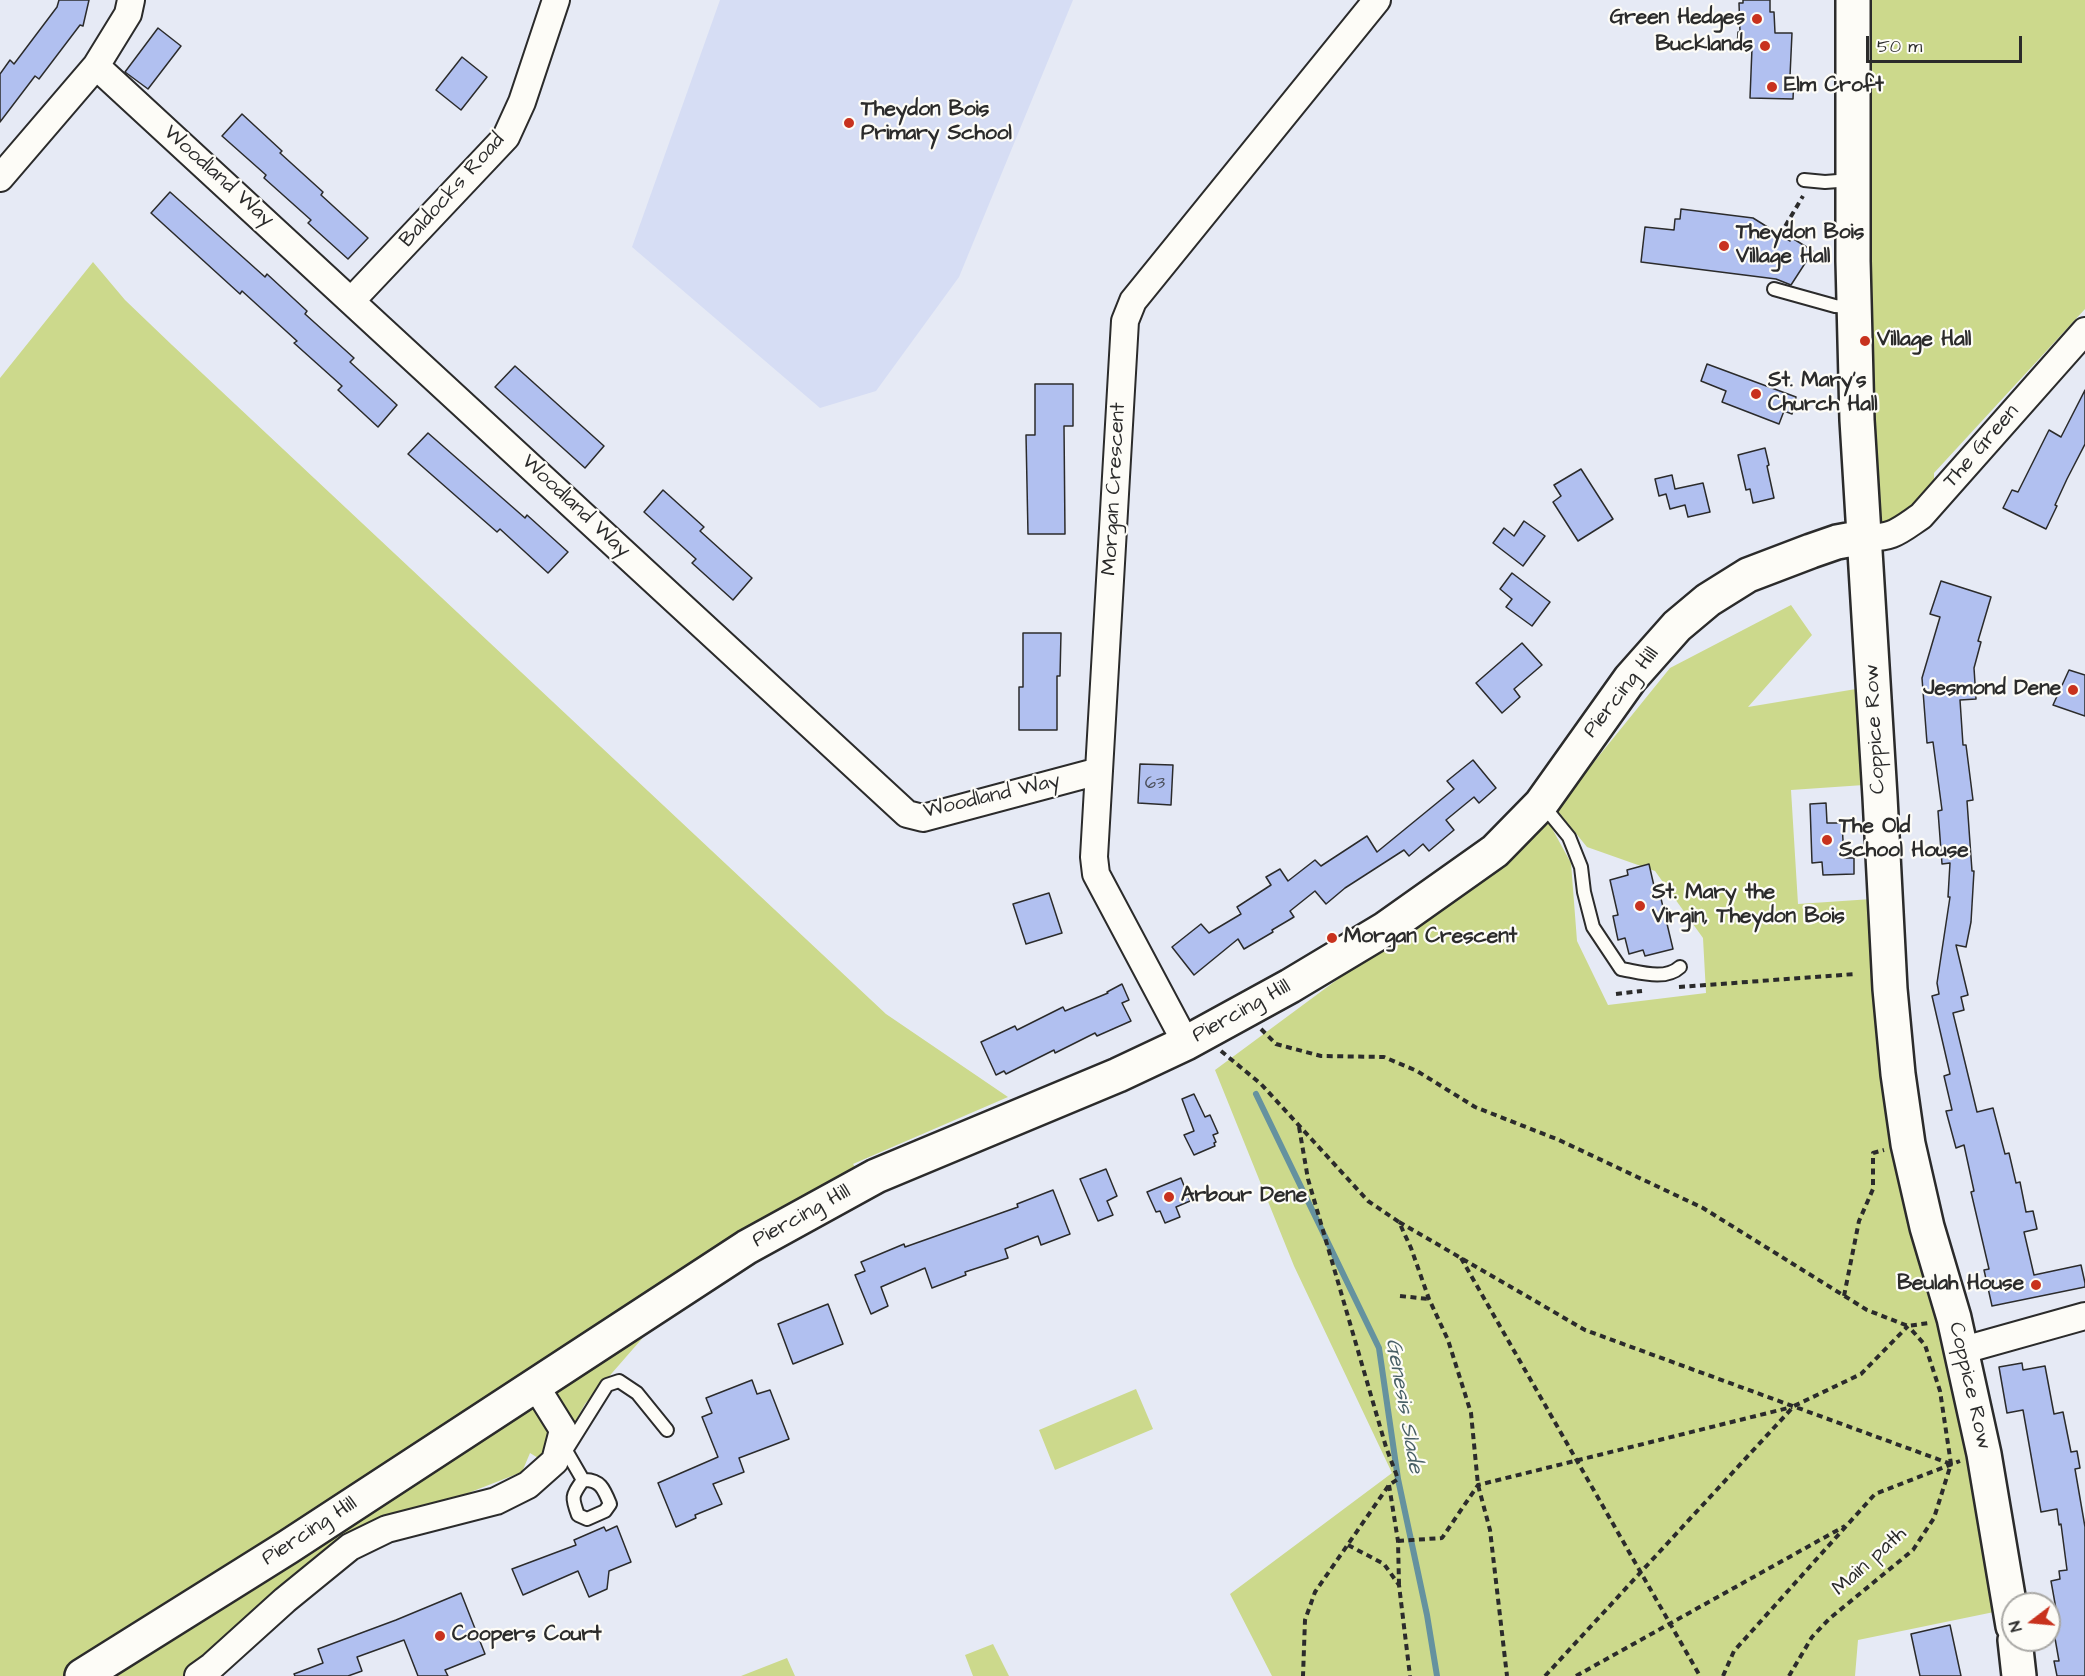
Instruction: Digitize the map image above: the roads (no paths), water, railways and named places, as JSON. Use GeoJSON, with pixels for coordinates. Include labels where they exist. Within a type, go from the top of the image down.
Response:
{"type":"FeatureCollection","features":[{"type":"Feature","properties":{"kind":"street"},"geometry":{"type":"LineString","coordinates":[[0,178],[96,66],[128,14],[131,0]]}},
{"type":"Feature","properties":{"kind":"street","name":"Baldocks Road"},"geometry":{"type":"LineString","coordinates":[[352,300],[506,137],[522,102],[556,0]]}},
{"type":"Feature","properties":{"kind":"street","name":"Morgan Crescent"},"geometry":{"type":"LineString","coordinates":[[1211,1042],[1096,874],[1094,857],[1125,321],[1133,301],[1377,0]]}},
{"type":"Feature","properties":{"kind":"street","name":"Coppice Row"},"geometry":{"type":"LineString","coordinates":[[1853,0],[1854,307],[1857,420],[1890,989],[1898,1074],[1908,1144],[1927,1227],[1954,1318],[1984,1454],[2007,1592]]}},
{"type":"Feature","properties":{"kind":"street","name":"Woodland Way"},"geometry":{"type":"LineString","coordinates":[[96,66],[907,814],[923,818],[1099,771]]}},
{"type":"Feature","properties":{"kind":"street","name":"The Green"},"geometry":{"type":"LineString","coordinates":[[1864,537],[1882,538],[1894,534],[1920,516],[2080,345]]}},
{"type":"Feature","properties":{"kind":"street","name":"Piercing Hill"},"geometry":{"type":"LineString","coordinates":[[82,1676],[288,1547],[747,1247],[876,1176],[1118,1075],[1211,1042],[1290,986],[1385,929],[1494,851],[1541,804],[1630,679],[1677,626],[1708,600],[1748,575],[1837,542],[1864,537]]}},
{"type":"Feature","properties":{"kind":"street"},"geometry":{"type":"LineString","coordinates":[[1960,1350],[2085,1316]]}},
{"type":"Feature","properties":{"kind":"street"},"geometry":{"type":"LineString","coordinates":[[536,1385],[563,1430],[563,1445]]}},
{"type":"Feature","properties":{"kind":"street","name":"Piercing Hill"},"geometry":{"type":"LineString","coordinates":[[198,1676],[350,1547],[387,1529],[496,1501],[528,1485],[555,1461],[563,1445]]}},
{"type":"Feature","properties":{"kind":"street"},"geometry":{"type":"LineString","coordinates":[[2016,1652],[2019,1676]]}},
{"type":"Feature","properties":{"kind":"lane"},"geometry":{"type":"LineString","coordinates":[[1804,180],[1825,182],[1853,180]]}},
{"type":"Feature","properties":{"kind":"lane"},"geometry":{"type":"LineString","coordinates":[[1774,288],[1835,306],[1854,307]]}},
{"type":"Feature","properties":{"kind":"lane"},"geometry":{"type":"LineString","coordinates":[[1541,804],[1569,837],[1581,867],[1584,892],[1593,927],[1621,969],[1664,975],[1675,972],[1680,967]]}},
{"type":"Feature","properties":{"kind":"lane"},"geometry":{"type":"LineString","coordinates":[[583,1480],[563,1445],[607,1385],[619,1381],[637,1393],[667,1430]]}},
{"type":"Feature","properties":{"kind":"waterway","name":"Genesis Slade"},"geometry":{"type":"LineString","coordinates":[[1256,1094],[1379,1348],[1398,1479],[1427,1615],[1437,1676]]}},
{"type":"Feature","properties":{"kind":"place","name":"Green Hedges"},"geometry":{"type":"Point","coordinates":[1757,19]}},
{"type":"Feature","properties":{"kind":"place","name":"Bucklands"},"geometry":{"type":"Point","coordinates":[1765,46]}},
{"type":"Feature","properties":{"kind":"place","name":"Elm Croft"},"geometry":{"type":"Point","coordinates":[1772,87]}},
{"type":"Feature","properties":{"kind":"place","name":"Theydon Bois Primary School"},"geometry":{"type":"Point","coordinates":[849,123]}},
{"type":"Feature","properties":{"kind":"place","name":"Theydon Bois Village Hall"},"geometry":{"type":"Point","coordinates":[1724,246]}},
{"type":"Feature","properties":{"kind":"place","name":"Village Hall"},"geometry":{"type":"Point","coordinates":[1865,341]}},
{"type":"Feature","properties":{"kind":"place","name":"St. Mary's Church Hall"},"geometry":{"type":"Point","coordinates":[1756,394]}},
{"type":"Feature","properties":{"kind":"place","name":"Jesmond Dene"},"geometry":{"type":"Point","coordinates":[2073,690]}},
{"type":"Feature","properties":{"kind":"place","name":"The Old School House"},"geometry":{"type":"Point","coordinates":[1827,840]}},
{"type":"Feature","properties":{"kind":"place","name":"St. Mary the Virgin, Theydon Bois"},"geometry":{"type":"Point","coordinates":[1640,906]}},
{"type":"Feature","properties":{"kind":"place","name":"Morgan Crescent"},"geometry":{"type":"Point","coordinates":[1332,938]}},
{"type":"Feature","properties":{"kind":"place","name":"Arbour Dene"},"geometry":{"type":"Point","coordinates":[1169,1197]}},
{"type":"Feature","properties":{"kind":"place","name":"Beulah House"},"geometry":{"type":"Point","coordinates":[2036,1285]}},
{"type":"Feature","properties":{"kind":"place","name":"Coopers Court"},"geometry":{"type":"Point","coordinates":[440,1636]}}]}
